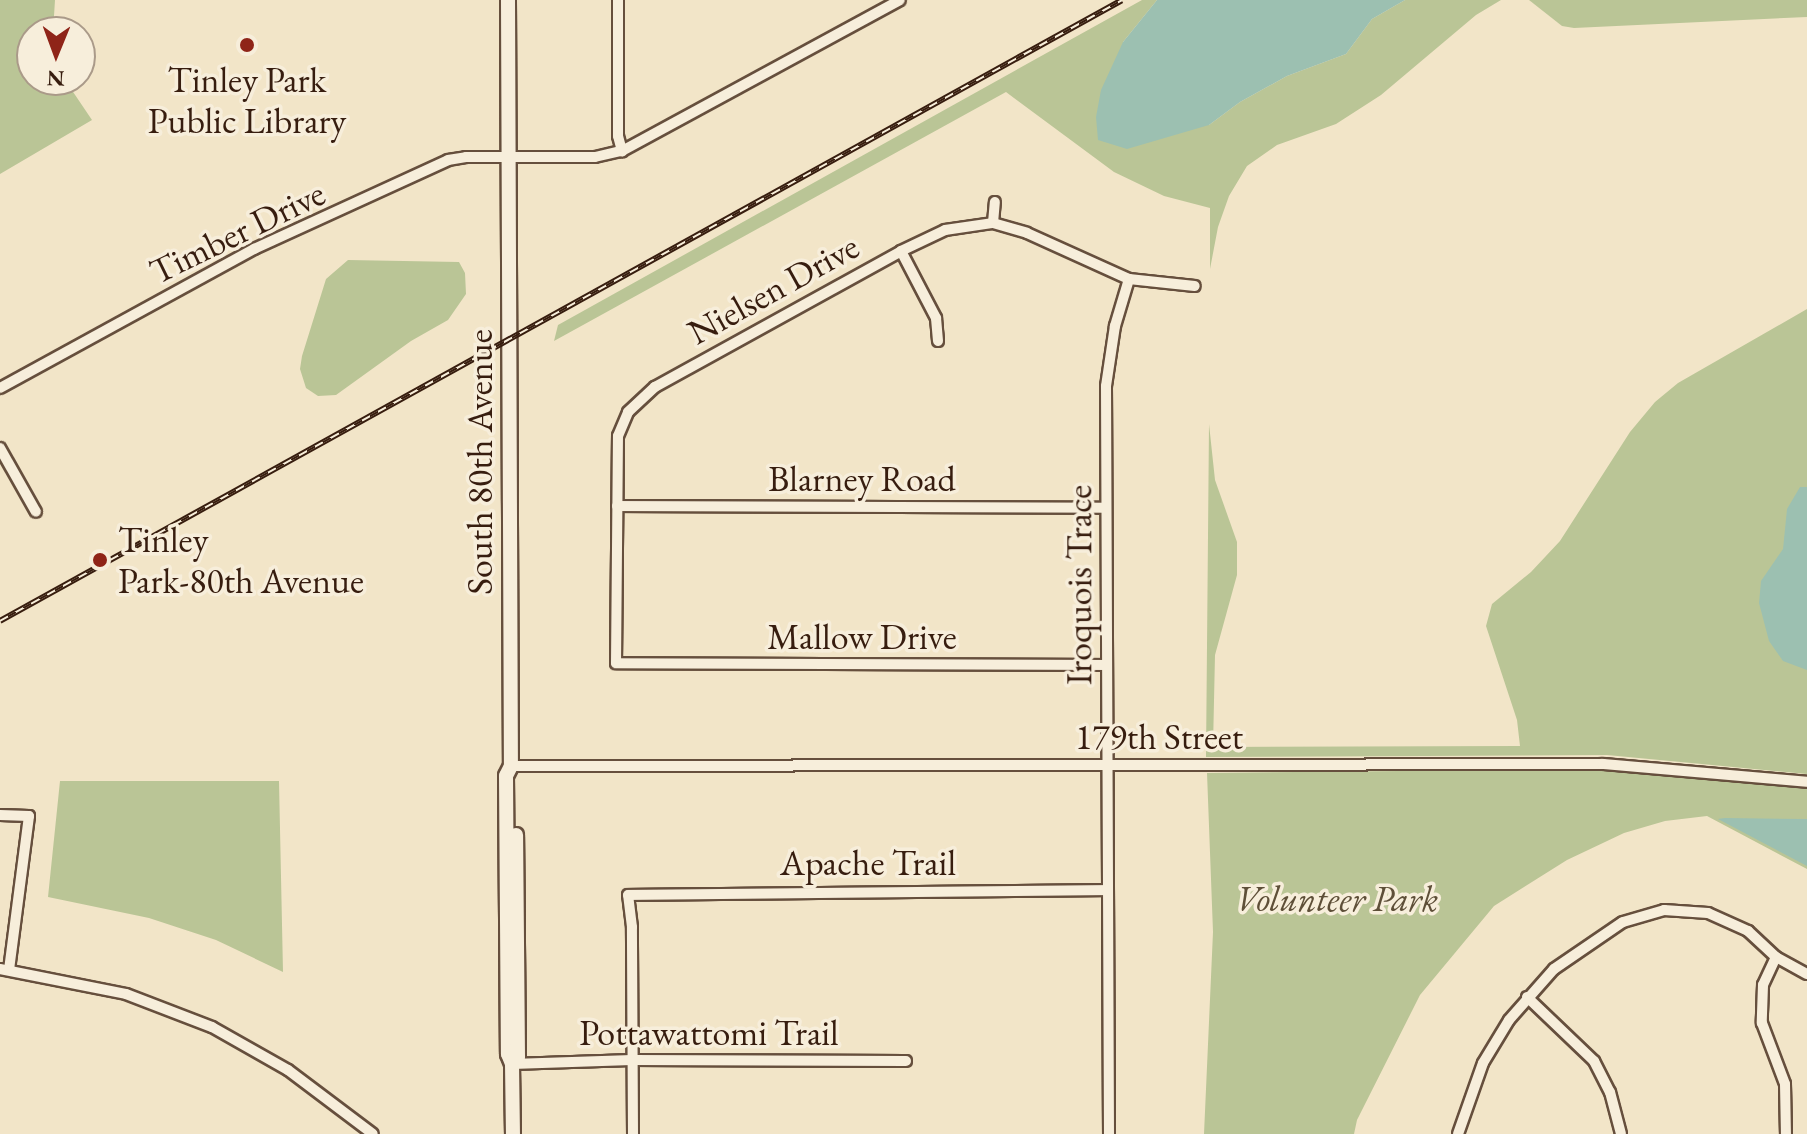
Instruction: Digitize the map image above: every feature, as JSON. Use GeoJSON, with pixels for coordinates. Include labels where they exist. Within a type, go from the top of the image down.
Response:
{"type":"FeatureCollection","features":[{"type":"Feature","properties":{"kind":"street","name":"South 80th Avenue"},"geometry":{"type":"LineString","coordinates":[[508,0],[511,766],[506,776],[508,1054],[512,1064],[513,1134]]}},
{"type":"Feature","properties":{"kind":"street"},"geometry":{"type":"LineString","coordinates":[[618,0],[618,136],[622,151]]}},
{"type":"Feature","properties":{"kind":"street","name":"Timber Drive"},"geometry":{"type":"LineString","coordinates":[[0,388],[254,249],[448,160],[595,157],[622,151],[900,0]]}},
{"type":"Feature","properties":{"kind":"street"},"geometry":{"type":"LineString","coordinates":[[993,223],[995,202]]}},
{"type":"Feature","properties":{"kind":"street","name":"Nielsen Drive"},"geometry":{"type":"LineString","coordinates":[[616,663],[618,436],[628,412],[644,394],[901,251],[945,230],[993,223],[1027,233],[1129,279],[1195,286]]}},
{"type":"Feature","properties":{"kind":"street"},"geometry":{"type":"LineString","coordinates":[[901,251],[936,318],[938,341]]}},
{"type":"Feature","properties":{"kind":"street","name":"Iroquois Trace"},"geometry":{"type":"LineString","coordinates":[[1109,1134],[1106,386],[1115,326],[1129,279]]}},
{"type":"Feature","properties":{"kind":"street"},"geometry":{"type":"LineString","coordinates":[[0,448],[36,512]]}},
{"type":"Feature","properties":{"kind":"street","name":"Blarney Road"},"geometry":{"type":"LineString","coordinates":[[617,506],[1106,508]]}},
{"type":"Feature","properties":{"kind":"street","name":"Mallow Drive"},"geometry":{"type":"LineString","coordinates":[[616,663],[1107,665]]}},
{"type":"Feature","properties":{"kind":"street","name":"179th Street"},"geometry":{"type":"LineString","coordinates":[[511,766],[1603,764],[1807,782]]}},
{"type":"Feature","properties":{"kind":"street"},"geometry":{"type":"LineString","coordinates":[[0,815],[29,816],[4,970],[126,994],[212,1027],[288,1070],[373,1134]]}},
{"type":"Feature","properties":{"kind":"street","name":"Apache Trail"},"geometry":{"type":"LineString","coordinates":[[632,1060],[632,927],[628,895],[1108,890]]}},
{"type":"Feature","properties":{"kind":"street"},"geometry":{"type":"LineString","coordinates":[[1458,1134],[1483,1063],[1496,1037],[1527,997],[1554,969],[1623,922],[1653,912],[1692,911],[1720,917],[1748,931],[1776,957],[1807,974]]}},
{"type":"Feature","properties":{"kind":"street"},"geometry":{"type":"LineString","coordinates":[[1776,957],[1763,985],[1762,1023],[1785,1084],[1786,1134]]}},
{"type":"Feature","properties":{"kind":"street"},"geometry":{"type":"LineString","coordinates":[[1527,997],[1594,1061],[1610,1092],[1621,1134]]}},
{"type":"Feature","properties":{"kind":"street"},"geometry":{"type":"LineString","coordinates":[[632,1060],[633,1134]]}},
{"type":"Feature","properties":{"kind":"street","name":"Pottawattomi Trail"},"geometry":{"type":"LineString","coordinates":[[512,1064],[632,1060],[906,1061]]}},
{"type":"Feature","properties":{"kind":"green space"},"geometry":{"type":"Polygon","coordinates":[[[0,0],[55,0],[54,16],[16,16],[16,96],[76,96],[92,120],[0,174],[0,0]]]}},
{"type":"Feature","properties":{"kind":"green space"},"geometry":{"type":"Polygon","coordinates":[[[1142,0],[1157,0],[1123,42],[1209,125],[1240,102],[1287,76],[1346,54],[1372,19],[1405,0],[1501,0],[1476,15],[1381,95],[1336,124],[1277,145],[1247,166],[1229,196],[1218,227],[1210,269],[1210,208],[1164,196],[1114,172],[1006,92],[554,341],[558,325],[1142,0]]]}},
{"type":"Feature","properties":{"kind":"green space"},"geometry":{"type":"Polygon","coordinates":[[[1529,0],[1807,0],[1807,17],[1574,28],[1562,26],[1529,0]]]}},
{"type":"Feature","properties":{"kind":"green space"},"geometry":{"type":"Polygon","coordinates":[[[348,260],[459,262],[465,273],[466,294],[448,320],[411,341],[336,395],[318,396],[306,388],[300,369],[302,356],[326,279],[348,260]]]}},
{"type":"Feature","properties":{"kind":"green space"},"geometry":{"type":"Polygon","coordinates":[[[1807,309],[1807,774],[1607,755],[1206,757],[1209,424],[1215,480],[1237,542],[1237,575],[1215,655],[1213,747],[1520,746],[1517,720],[1486,626],[1492,604],[1531,572],[1560,541],[1630,432],[1655,402],[1678,383],[1807,309]]]}},
{"type":"Feature","properties":{"kind":"green space","name":"Volunteer Park"},"geometry":{"type":"Polygon","coordinates":[[[1606,769],[1807,789],[1807,869],[1707,816],[1665,821],[1624,833],[1567,860],[1494,906],[1420,995],[1357,1120],[1354,1134],[1204,1134],[1213,932],[1207,773],[1606,769]]]}},
{"type":"Feature","properties":{"kind":"green space"},"geometry":{"type":"Polygon","coordinates":[[[60,781],[279,781],[283,972],[216,940],[149,918],[48,897],[60,781]]]}},
{"type":"Feature","properties":{"kind":"shaded area"},"geometry":{"type":"Polygon","coordinates":[[[1157,0],[1405,0],[1372,19],[1346,54],[1287,76],[1240,102],[1209,125],[1127,149],[1098,140],[1096,117],[1101,90],[1123,42],[1157,0]]]}},
{"type":"Feature","properties":{"kind":"shaded area"},"geometry":{"type":"Polygon","coordinates":[[[1800,487],[1807,487],[1807,670],[1783,661],[1769,641],[1759,603],[1761,581],[1783,549],[1787,509],[1800,487]]]}},
{"type":"Feature","properties":{"kind":"shaded area"},"geometry":{"type":"Polygon","coordinates":[[[1718,819],[1807,819],[1807,866],[1718,819]]]}},
{"type":"Feature","properties":{"kind":"railway"},"geometry":{"type":"LineString","coordinates":[[0,621],[1122,0]]}},
{"type":"Feature","properties":{"kind":"place","name":"Tinley Park Public Library"},"geometry":{"type":"Point","coordinates":[247,45]}},
{"type":"Feature","properties":{"kind":"place","name":"Tinley Park-80th Avenue"},"geometry":{"type":"Point","coordinates":[100,560]}}]}
